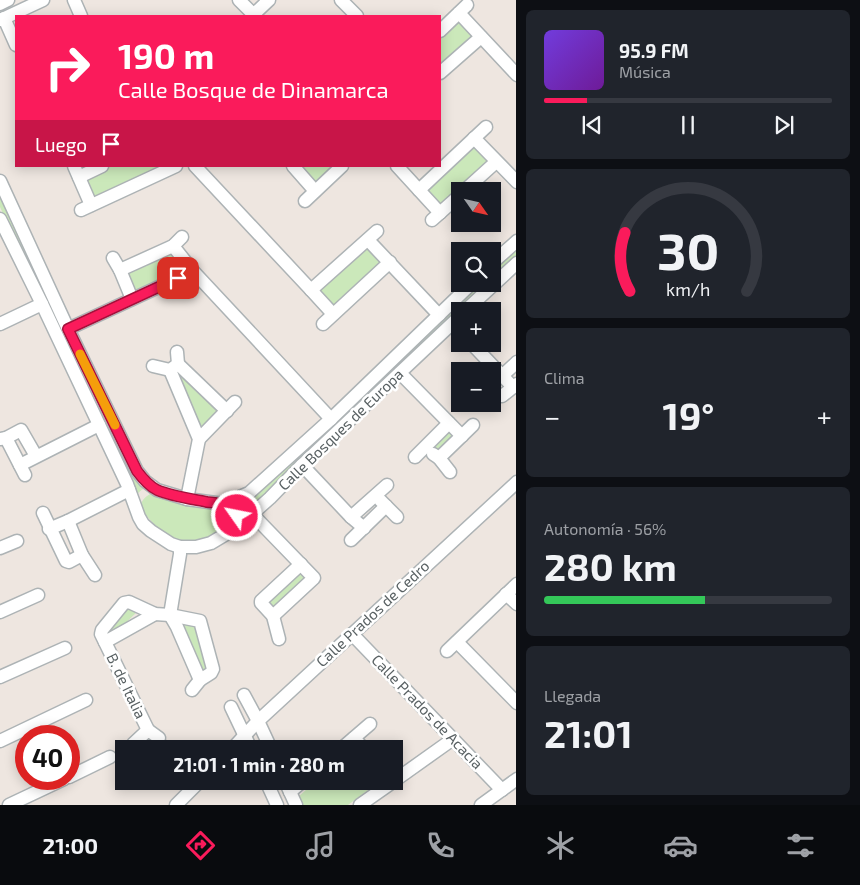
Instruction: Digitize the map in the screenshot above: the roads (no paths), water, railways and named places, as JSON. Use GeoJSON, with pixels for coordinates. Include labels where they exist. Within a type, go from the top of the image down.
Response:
{"type":"FeatureCollection","features":[{"type":"Feature","properties":{"kind":"street"},"geometry":{"type":"LineString","coordinates":[[0,4],[8,0]]}},
{"type":"Feature","properties":{"kind":"street"},"geometry":{"type":"LineString","coordinates":[[15,43],[2,19],[43,0]]}},
{"type":"Feature","properties":{"kind":"street"},"geometry":{"type":"LineString","coordinates":[[74,0],[81,15]]}},
{"type":"Feature","properties":{"kind":"street"},"geometry":{"type":"LineString","coordinates":[[239,0],[252,15]]}},
{"type":"Feature","properties":{"kind":"street"},"geometry":{"type":"LineString","coordinates":[[254,15],[269,0]]}},
{"type":"Feature","properties":{"kind":"street"},"geometry":{"type":"LineString","coordinates":[[341,0],[356,15]]}},
{"type":"Feature","properties":{"kind":"street"},"geometry":{"type":"LineString","coordinates":[[441,30],[463,9],[481,37],[516,75]]}},
{"type":"Feature","properties":{"kind":"street"},"geometry":{"type":"LineString","coordinates":[[441,73],[481,37]]}},
{"type":"Feature","properties":{"kind":"street"},"geometry":{"type":"LineString","coordinates":[[419,190],[486,127]]}},
{"type":"Feature","properties":{"kind":"street"},"geometry":{"type":"LineString","coordinates":[[474,138],[516,182]]}},
{"type":"Feature","properties":{"kind":"street"},"geometry":{"type":"LineString","coordinates":[[474,182],[496,162]]}},
{"type":"Feature","properties":{"kind":"street"},"geometry":{"type":"LineString","coordinates":[[98,167],[76,172],[86,207],[174,167]]}},
{"type":"Feature","properties":{"kind":"street"},"geometry":{"type":"LineString","coordinates":[[196,167],[333,314]]}},
{"type":"Feature","properties":{"kind":"street"},"geometry":{"type":"LineString","coordinates":[[294,167],[316,191]]}},
{"type":"Feature","properties":{"kind":"street"},"geometry":{"type":"LineString","coordinates":[[305,200],[341,167]]}},
{"type":"Feature","properties":{"kind":"street"},"geometry":{"type":"LineString","coordinates":[[398,167],[419,190],[436,217],[451,203]]}},
{"type":"Feature","properties":{"kind":"street"},"geometry":{"type":"LineString","coordinates":[[0,181],[68,329],[137,471],[146,482],[158,490],[187,499],[223,504],[231,507],[236,511],[237,516],[237,522],[232,531]]}},
{"type":"Feature","properties":{"kind":"street"},"geometry":{"type":"LineString","coordinates":[[0,219],[5,243],[42,304],[143,524],[171,544],[180,547],[170,614],[200,680],[192,690]]}},
{"type":"Feature","properties":{"kind":"street"},"geometry":{"type":"LineString","coordinates":[[311,290],[372,235],[390,262],[439,314]]}},
{"type":"Feature","properties":{"kind":"street"},"geometry":{"type":"LineString","coordinates":[[120,270],[173,246],[182,237]]}},
{"type":"Feature","properties":{"kind":"street"},"geometry":{"type":"LineString","coordinates":[[501,255],[516,241]]}},
{"type":"Feature","properties":{"kind":"street"},"geometry":{"type":"LineString","coordinates":[[173,246],[331,419]]}},
{"type":"Feature","properties":{"kind":"street"},"geometry":{"type":"LineString","coordinates":[[112,258],[120,270],[132,299]]}},
{"type":"Feature","properties":{"kind":"street"},"geometry":{"type":"LineString","coordinates":[[323,324],[390,262]]}},
{"type":"Feature","properties":{"kind":"street"},"geometry":{"type":"LineString","coordinates":[[475,302],[516,263]]}},
{"type":"Feature","properties":{"kind":"street"},"geometry":{"type":"LineString","coordinates":[[68,329],[194,271]]}},
{"type":"Feature","properties":{"kind":"street","name":"Calle Bosques de Europa"},"geometry":{"type":"LineString","coordinates":[[223,504],[249,493],[331,419],[462,292]]}},
{"type":"Feature","properties":{"kind":"street"},"geometry":{"type":"LineString","coordinates":[[0,324],[42,304]]}},
{"type":"Feature","properties":{"kind":"street","name":"Calle Bosques de Europa"},"geometry":{"type":"LineString","coordinates":[[180,547],[196,547],[211,543],[232,531],[270,498],[302,465],[400,373],[451,329]]}},
{"type":"Feature","properties":{"kind":"street"},"geometry":{"type":"LineString","coordinates":[[480,352],[502,376],[515,385],[502,396]]}},
{"type":"Feature","properties":{"kind":"street"},"geometry":{"type":"LineString","coordinates":[[175,362],[200,439],[187,499]]}},
{"type":"Feature","properties":{"kind":"street"},"geometry":{"type":"LineString","coordinates":[[153,366],[175,362],[231,406],[200,439]]}},
{"type":"Feature","properties":{"kind":"street"},"geometry":{"type":"LineString","coordinates":[[502,376],[516,362]]}},
{"type":"Feature","properties":{"kind":"street"},"geometry":{"type":"LineString","coordinates":[[400,373],[462,436]]}},
{"type":"Feature","properties":{"kind":"street"},"geometry":{"type":"LineString","coordinates":[[415,457],[449,423]]}},
{"type":"Feature","properties":{"kind":"street"},"geometry":{"type":"LineString","coordinates":[[36,456],[21,430],[3,438],[22,470],[36,456],[99,425]]}},
{"type":"Feature","properties":{"kind":"street"},"geometry":{"type":"LineString","coordinates":[[439,458],[473,425]]}},
{"type":"Feature","properties":{"kind":"street"},"geometry":{"type":"LineString","coordinates":[[425,447],[439,458],[450,472]]}},
{"type":"Feature","properties":{"kind":"street"},"geometry":{"type":"LineString","coordinates":[[302,465],[351,517],[364,528]]}},
{"type":"Feature","properties":{"kind":"street","name":"Calle Prados de Cedro"},"geometry":{"type":"LineString","coordinates":[[241,740],[258,721],[516,482]]}},
{"type":"Feature","properties":{"kind":"street"},"geometry":{"type":"LineString","coordinates":[[351,517],[386,485]]}},
{"type":"Feature","properties":{"kind":"street"},"geometry":{"type":"LineString","coordinates":[[49,528],[68,521],[129,490]]}},
{"type":"Feature","properties":{"kind":"street"},"geometry":{"type":"LineString","coordinates":[[136,510],[141,494],[146,491],[158,490]]}},
{"type":"Feature","properties":{"kind":"street"},"geometry":{"type":"LineString","coordinates":[[375,495],[398,518]]}},
{"type":"Feature","properties":{"kind":"street"},"geometry":{"type":"LineString","coordinates":[[351,540],[386,506]]}},
{"type":"Feature","properties":{"kind":"street"},"geometry":{"type":"LineString","coordinates":[[43,514],[65,560],[67,562],[82,554]]}},
{"type":"Feature","properties":{"kind":"street"},"geometry":{"type":"LineString","coordinates":[[252,514],[314,577],[273,616]]}},
{"type":"Feature","properties":{"kind":"street"},"geometry":{"type":"LineString","coordinates":[[68,521],[82,554],[94,575]]}},
{"type":"Feature","properties":{"kind":"street"},"geometry":{"type":"LineString","coordinates":[[0,548],[17,541]]}},
{"type":"Feature","properties":{"kind":"street"},"geometry":{"type":"LineString","coordinates":[[279,639],[273,616],[261,603],[261,600],[301,564]]}},
{"type":"Feature","properties":{"kind":"street"},"geometry":{"type":"LineString","coordinates":[[514,697],[452,646],[516,584]]}},
{"type":"Feature","properties":{"kind":"street"},"geometry":{"type":"LineString","coordinates":[[506,594],[516,604]]}},
{"type":"Feature","properties":{"kind":"street"},"geometry":{"type":"LineString","coordinates":[[0,612],[38,595]]}},
{"type":"Feature","properties":{"kind":"street","name":"B. de Italia"},"geometry":{"type":"LineString","coordinates":[[159,738],[148,730],[101,631],[126,602],[155,614],[170,614],[198,620],[213,669],[211,673],[200,680]]}},
{"type":"Feature","properties":{"kind":"street","name":"B. de Italia"},"geometry":{"type":"LineString","coordinates":[[105,642],[155,614]]}},
{"type":"Feature","properties":{"kind":"street","name":"Calle Prados de Acacia"},"geometry":{"type":"LineString","coordinates":[[352,634],[502,790]]}},
{"type":"Feature","properties":{"kind":"street"},"geometry":{"type":"LineString","coordinates":[[0,678],[65,648]]}},
{"type":"Feature","properties":{"kind":"street"},"geometry":{"type":"LineString","coordinates":[[244,694],[267,740]]}},
{"type":"Feature","properties":{"kind":"street"},"geometry":{"type":"LineString","coordinates":[[0,741],[86,700]]}},
{"type":"Feature","properties":{"kind":"street"},"geometry":{"type":"LineString","coordinates":[[231,707],[247,740]]}},
{"type":"Feature","properties":{"kind":"street"},"geometry":{"type":"LineString","coordinates":[[352,740],[370,724]]}},
{"type":"Feature","properties":{"kind":"street","name":"B. de Italia"},"geometry":{"type":"LineString","coordinates":[[137,740],[148,730]]}},
{"type":"Feature","properties":{"kind":"street"},"geometry":{"type":"LineString","coordinates":[[403,775],[453,739]]}},
{"type":"Feature","properties":{"kind":"street"},"geometry":{"type":"LineString","coordinates":[[80,772],[110,757]]}},
{"type":"Feature","properties":{"kind":"street"},"geometry":{"type":"LineString","coordinates":[[481,805],[516,779]]}},
{"type":"Feature","properties":{"kind":"street"},"geometry":{"type":"LineString","coordinates":[[8,805],[40,790]]}},
{"type":"Feature","properties":{"kind":"street"},"geometry":{"type":"LineString","coordinates":[[176,805],[191,790]]}},
{"type":"Feature","properties":{"kind":"street"},"geometry":{"type":"LineString","coordinates":[[270,790],[277,805]]}},
{"type":"Feature","properties":{"kind":"street"},"geometry":{"type":"LineString","coordinates":[[289,790],[296,805]]}},
{"type":"Feature","properties":{"kind":"street"},"geometry":{"type":"LineString","coordinates":[[360,805],[381,790]]}}]}
